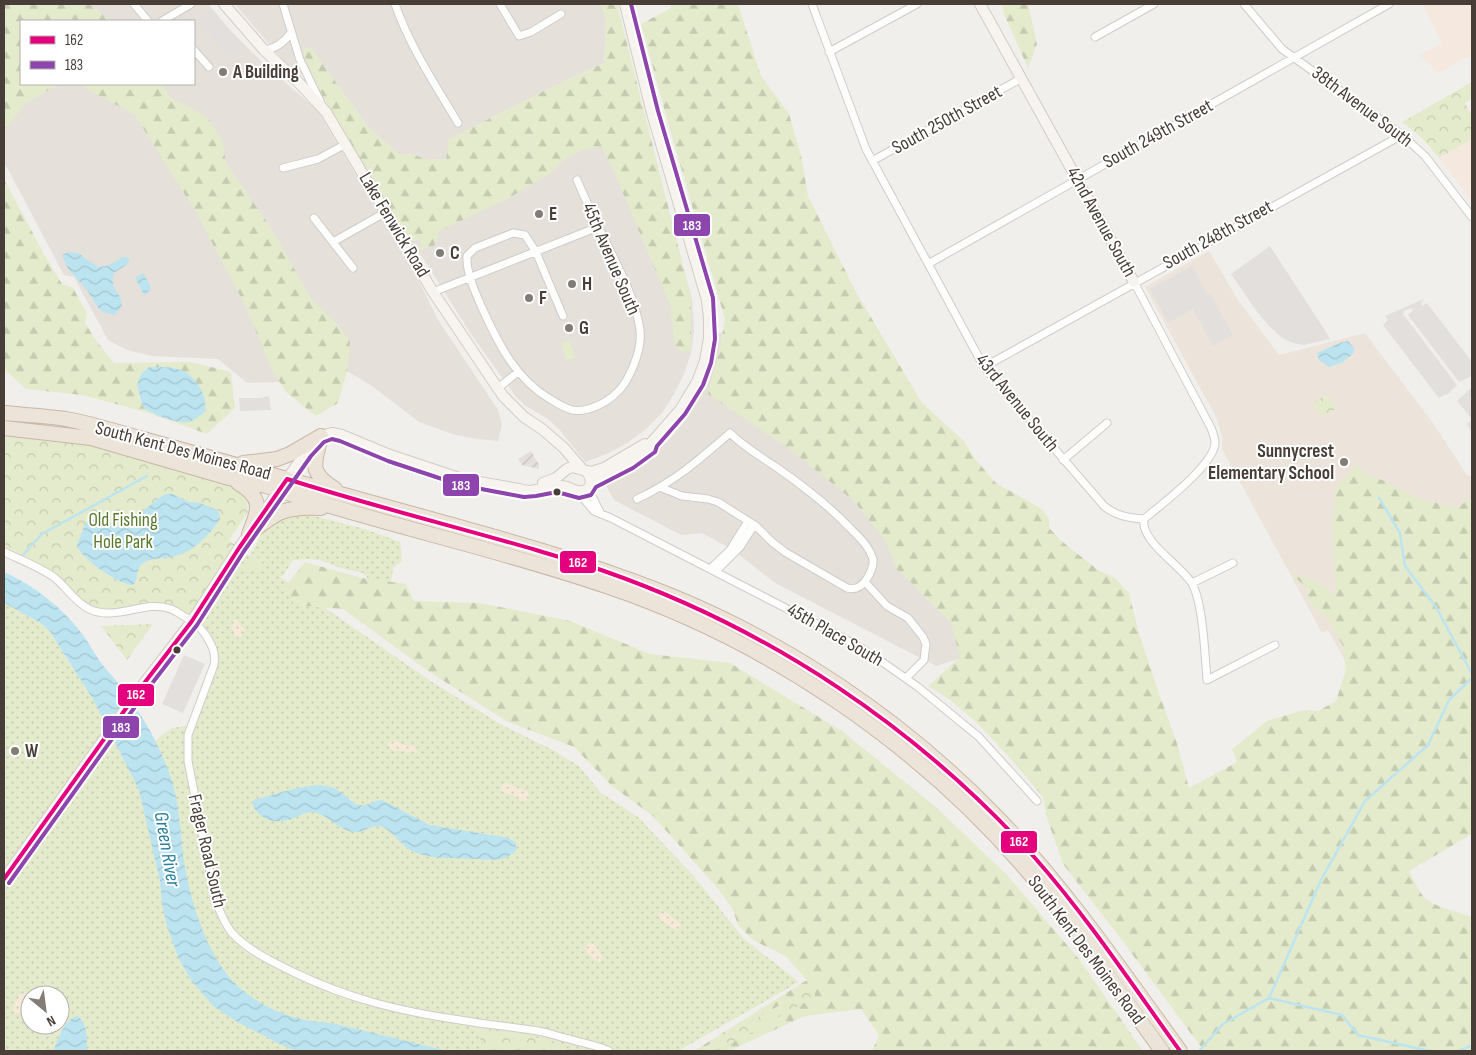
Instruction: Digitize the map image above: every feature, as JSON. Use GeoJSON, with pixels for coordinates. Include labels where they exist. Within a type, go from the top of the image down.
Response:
{"type":"FeatureCollection","features":[{"type":"Feature","properties":{"kind":"highway","name":"South Kent Des Moines Road"},"geometry":{"type":"LineString","coordinates":[[4,413],[67,419],[287,479],[344,502],[628,594],[664,608],[734,641],[777,664],[862,720],[925,768],[994,834],[1062,914],[1162,1051]]}},
{"type":"Feature","properties":{"kind":"highway","name":"South Kent Des Moines Road"},"geometry":{"type":"LineString","coordinates":[[4,428],[91,438],[279,491],[344,502],[602,570],[696,606],[742,629],[860,700],[902,732],[967,787],[1035,858],[1070,902],[1180,1051]]}},
{"type":"Feature","properties":{"kind":"highway"},"geometry":{"type":"LineString","coordinates":[[236,464],[277,460],[321,436]]}},
{"type":"Feature","properties":{"kind":"highway"},"geometry":{"type":"LineString","coordinates":[[321,436],[315,458],[316,472],[344,502]]}},
{"type":"Feature","properties":{"kind":"highway"},"geometry":{"type":"LineString","coordinates":[[229,478],[249,489],[257,501],[258,507],[249,534]]}},
{"type":"Feature","properties":{"kind":"highway"},"geometry":{"type":"LineString","coordinates":[[249,534],[274,515],[294,508],[344,502]]}},
{"type":"Feature","properties":{"kind":"main road","name":"Lake Fenwick Road"},"geometry":{"type":"LineString","coordinates":[[224,4],[264,50],[326,112],[433,292],[498,388],[521,414],[548,433],[584,470]]}},
{"type":"Feature","properties":{"kind":"main road"},"geometry":{"type":"LineString","coordinates":[[4,879],[142,686],[192,621],[306,452],[321,436],[332,433],[342,434],[390,455],[462,479],[519,489],[525,492],[557,486],[567,487],[578,492],[585,491],[590,485],[650,448],[651,443],[680,410],[697,382],[705,361],[709,338],[707,300],[652,113],[625,4]]}},
{"type":"Feature","properties":{"kind":"main road","name":"42nd Avenue South"},"geometry":{"type":"LineString","coordinates":[[980,4],[1134,282]]}},
{"type":"Feature","properties":{"kind":"main road"},"geometry":{"type":"LineString","coordinates":[[519,489],[524,485],[550,481],[572,467],[584,470],[604,468],[647,443],[651,443]]}},
{"type":"Feature","properties":{"kind":"main road"},"geometry":{"type":"LineString","coordinates":[[561,447],[560,450],[564,460],[563,483],[567,487]]}},
{"type":"Feature","properties":{"kind":"main road"},"geometry":{"type":"LineString","coordinates":[[584,470],[591,479],[590,485]]}},
{"type":"Feature","properties":{"kind":"street"},"geometry":{"type":"LineString","coordinates":[[134,4],[147,20]]}},
{"type":"Feature","properties":{"kind":"street"},"geometry":{"type":"LineString","coordinates":[[165,20],[191,4]]}},
{"type":"Feature","properties":{"kind":"street"},"geometry":{"type":"LineString","coordinates":[[283,4],[291,33],[310,83],[326,112]]}},
{"type":"Feature","properties":{"kind":"street"},"geometry":{"type":"LineString","coordinates":[[394,4],[416,54],[458,123]]}},
{"type":"Feature","properties":{"kind":"street"},"geometry":{"type":"LineString","coordinates":[[500,4],[519,36],[561,14]]}},
{"type":"Feature","properties":{"kind":"street","name":"43rd Avenue South"},"geometry":{"type":"LineString","coordinates":[[812,4],[872,161],[984,367],[1063,460],[1111,512],[1120,516],[1144,519]]}},
{"type":"Feature","properties":{"kind":"street"},"geometry":{"type":"LineString","coordinates":[[829,52],[917,4]]}},
{"type":"Feature","properties":{"kind":"street"},"geometry":{"type":"LineString","coordinates":[[1094,37],[1154,4]]}},
{"type":"Feature","properties":{"kind":"street","name":"38th Avenue South"},"geometry":{"type":"LineString","coordinates":[[1244,4],[1282,49],[1402,135],[1425,156],[1472,217]]}},
{"type":"Feature","properties":{"kind":"street","name":"South 249th Street"},"geometry":{"type":"LineString","coordinates":[[928,264],[1389,4]]}},
{"type":"Feature","properties":{"kind":"street"},"geometry":{"type":"LineString","coordinates":[[264,50],[271,49],[282,43],[291,33]]}},
{"type":"Feature","properties":{"kind":"street"},"geometry":{"type":"LineString","coordinates":[[195,51],[209,66]]}},
{"type":"Feature","properties":{"kind":"street","name":"South 250th Street"},"geometry":{"type":"LineString","coordinates":[[872,161],[1022,78]]}},
{"type":"Feature","properties":{"kind":"street","name":"South 248th Street"},"geometry":{"type":"LineString","coordinates":[[984,367],[1134,282],[1402,135]]}},
{"type":"Feature","properties":{"kind":"street"},"geometry":{"type":"LineString","coordinates":[[283,168],[318,159],[346,144]]}},
{"type":"Feature","properties":{"kind":"street","name":"45th Avenue South"},"geometry":{"type":"LineString","coordinates":[[518,372],[533,387],[561,406],[570,410],[584,410],[617,393],[626,381],[638,352],[640,337],[636,315],[624,282],[577,180]]}},
{"type":"Feature","properties":{"kind":"street"},"geometry":{"type":"LineString","coordinates":[[333,242],[386,212]]}},
{"type":"Feature","properties":{"kind":"street"},"geometry":{"type":"LineString","coordinates":[[314,218],[353,268]]}},
{"type":"Feature","properties":{"kind":"street"},"geometry":{"type":"LineString","coordinates":[[433,292],[598,227]]}},
{"type":"Feature","properties":{"kind":"street"},"geometry":{"type":"LineString","coordinates":[[498,388],[518,372],[496,337],[471,278],[467,256],[472,250],[513,232],[528,238],[536,252],[563,316]]}},
{"type":"Feature","properties":{"kind":"street","name":"42nd Avenue South"},"geometry":{"type":"LineString","coordinates":[[1134,282],[1211,428],[1215,444],[1204,466],[1144,519]]}},
{"type":"Feature","properties":{"kind":"street"},"geometry":{"type":"LineString","coordinates":[[1063,460],[1107,423]]}},
{"type":"Feature","properties":{"kind":"street"},"geometry":{"type":"LineString","coordinates":[[637,499],[662,488],[730,434],[744,446],[792,478],[835,513],[862,540],[869,550],[873,562],[872,569],[865,582],[856,589],[850,589],[785,552],[751,523],[718,502],[682,496],[662,488]]}},
{"type":"Feature","properties":{"kind":"street"},"geometry":{"type":"LineString","coordinates":[[590,485],[592,496],[602,514]]}},
{"type":"Feature","properties":{"kind":"street","name":"45th Place South"},"geometry":{"type":"LineString","coordinates":[[578,492],[594,511],[713,570],[871,654],[906,678],[979,737],[1037,801]]}},
{"type":"Feature","properties":{"kind":"street"},"geometry":{"type":"LineString","coordinates":[[1144,519],[1143,525],[1149,538],[1192,583],[1201,617],[1207,680],[1275,645]]}},
{"type":"Feature","properties":{"kind":"street"},"geometry":{"type":"LineString","coordinates":[[713,570],[740,547],[751,523]]}},
{"type":"Feature","properties":{"kind":"street","name":"Frager Road South"},"geometry":{"type":"LineString","coordinates":[[4,552],[45,572],[65,587],[78,602],[97,612],[116,614],[149,608],[164,607],[171,609],[200,628],[213,646],[215,656],[211,673],[188,735],[188,761],[215,899],[221,914],[232,932],[259,955],[317,983],[387,1007],[544,1032],[609,1051]]}},
{"type":"Feature","properties":{"kind":"street"},"geometry":{"type":"LineString","coordinates":[[1192,583],[1232,563]]}},
{"type":"Feature","properties":{"kind":"street"},"geometry":{"type":"LineString","coordinates":[[865,582],[886,606],[908,618],[923,637],[926,644],[924,660],[906,678]]}},
{"type":"Feature","properties":{"kind":"shaded area"},"geometry":{"type":"Polygon","coordinates":[[[4,4],[208,4],[260,60],[318,111],[419,281],[438,320],[498,410],[502,425],[498,441],[452,434],[419,422],[372,386],[347,371],[286,382],[247,383],[218,359],[152,356],[127,350],[108,340],[74,277],[64,275],[4,162],[4,4]]]}},
{"type":"Feature","properties":{"kind":"shaded area"},"geometry":{"type":"Polygon","coordinates":[[[235,4],[601,4],[606,20],[604,63],[554,86],[450,139],[446,159],[427,160],[413,154],[400,155],[369,128],[311,48],[310,72],[317,85],[287,65],[235,4]]]}},
{"type":"Feature","properties":{"kind":"shaded area"},"geometry":{"type":"Polygon","coordinates":[[[1422,4],[1469,4],[1472,10],[1472,54],[1439,73],[1420,55],[1442,43],[1422,4]]]}},
{"type":"Feature","properties":{"kind":"shaded area"},"geometry":{"type":"Polygon","coordinates":[[[211,8],[244,48],[231,58],[198,20],[211,8]]]}},
{"type":"Feature","properties":{"kind":"shaded area"},"geometry":{"type":"Polygon","coordinates":[[[607,134],[675,242],[692,298],[694,331],[691,353],[684,374],[662,413],[629,442],[609,453],[585,462],[559,429],[516,397],[471,334],[423,258],[409,242],[607,134]]]}},
{"type":"Feature","properties":{"kind":"shaded area"},"geometry":{"type":"Polygon","coordinates":[[[1472,139],[1472,201],[1439,158],[1472,139]]]}},
{"type":"Feature","properties":{"kind":"shaded area"},"geometry":{"type":"Polygon","coordinates":[[[1270,246],[1330,339],[1304,345],[1282,338],[1255,309],[1231,274],[1270,246]]]}},
{"type":"Feature","properties":{"kind":"shaded area","name":"Sunnycrest Elementary School"},"geometry":{"type":"Polygon","coordinates":[[[1209,251],[1238,300],[1279,355],[1365,333],[1433,423],[1467,475],[1472,477],[1472,628],[1357,682],[1328,630],[1322,633],[1222,449],[1222,437],[1217,419],[1145,287],[1209,251]]]}},
{"type":"Feature","properties":{"kind":"shaded area"},"geometry":{"type":"Polygon","coordinates":[[[1192,266],[1208,295],[1211,294],[1233,335],[1213,346],[1193,309],[1168,323],[1150,289],[1192,266]]]}},
{"type":"Feature","properties":{"kind":"shaded area"},"geometry":{"type":"Polygon","coordinates":[[[835,267],[968,656],[936,666],[775,583],[733,550],[702,533],[681,535],[614,500],[603,480],[629,469],[649,456],[668,441],[682,424],[698,400],[707,379],[714,357],[717,335],[835,267]]]}},
{"type":"Feature","properties":{"kind":"shaded area"},"geometry":{"type":"Polygon","coordinates":[[[1424,299],[1421,303],[1422,306],[1427,303],[1472,362],[1472,376],[1459,382],[1408,315],[1413,310],[1411,308],[1404,311],[1403,314],[1457,385],[1447,395],[1439,398],[1383,325],[1388,320],[1385,316],[1424,299]]]}},
{"type":"Feature","properties":{"kind":"shaded area"},"geometry":{"type":"Polygon","coordinates":[[[1472,387],[1472,419],[1457,401],[1472,387]]]}},
{"type":"Feature","properties":{"kind":"shaded area"},"geometry":{"type":"Polygon","coordinates":[[[269,396],[271,410],[240,411],[239,398],[269,396]]]}},
{"type":"Feature","properties":{"kind":"shaded area"},"geometry":{"type":"Polygon","coordinates":[[[1472,419],[1472,432],[1467,424],[1472,419]]]}},
{"type":"Feature","properties":{"kind":"shaded area"},"geometry":{"type":"Polygon","coordinates":[[[531,451],[539,465],[539,469],[522,465],[518,459],[531,451]]]}},
{"type":"Feature","properties":{"kind":"shaded area"},"geometry":{"type":"Polygon","coordinates":[[[184,655],[205,664],[183,713],[162,704],[184,655]]]}},
{"type":"Feature","properties":{"kind":"green space"},"geometry":{"type":"Polygon","coordinates":[[[4,4],[91,4],[109,20],[20,20],[20,85],[58,85],[27,102],[4,130],[4,4]]]}},
{"type":"Feature","properties":{"kind":"green space"},"geometry":{"type":"Polygon","coordinates":[[[601,4],[617,4],[691,297],[691,350],[681,352],[675,345],[670,305],[613,169],[601,147],[582,150],[562,161],[552,172],[507,199],[439,231],[434,246],[419,250],[421,239],[409,242],[332,115],[310,72],[302,48],[311,48],[369,128],[400,155],[413,154],[427,160],[446,159],[449,139],[604,63],[606,20],[601,4]]]}},
{"type":"Feature","properties":{"kind":"green space"},"geometry":{"type":"Polygon","coordinates":[[[671,4],[738,4],[761,76],[789,114],[801,155],[808,196],[856,292],[922,403],[964,441],[975,459],[996,483],[1042,509],[1049,519],[1049,528],[1064,543],[1098,570],[1115,578],[1129,593],[1138,630],[1176,740],[1189,788],[1237,762],[1232,749],[1267,721],[1304,710],[1318,711],[1336,701],[1346,670],[1343,646],[1330,622],[1310,603],[1304,585],[1289,573],[1322,583],[1336,598],[1332,528],[1336,487],[1357,465],[1366,474],[1417,498],[1457,508],[1472,497],[1472,763],[1470,765],[1472,834],[1409,871],[1425,898],[1441,907],[1472,917],[1472,1051],[1204,1051],[1063,864],[1046,815],[1043,797],[976,722],[950,700],[928,686],[960,657],[951,623],[896,569],[886,541],[854,501],[791,450],[708,394],[720,348],[725,319],[641,24],[671,8],[671,4]]]}},
{"type":"Feature","properties":{"kind":"green space"},"geometry":{"type":"Polygon","coordinates":[[[1002,4],[1028,4],[1037,44],[1028,68],[1004,14],[1002,4]]]}},
{"type":"Feature","properties":{"kind":"green space"},"geometry":{"type":"Polygon","coordinates":[[[1472,82],[1472,99],[1465,103],[1472,115],[1472,139],[1439,158],[1423,139],[1402,122],[1472,82]]]}},
{"type":"Feature","properties":{"kind":"green space"},"geometry":{"type":"Polygon","coordinates":[[[80,85],[164,85],[170,97],[207,117],[222,140],[226,163],[273,231],[310,297],[350,341],[347,371],[338,403],[316,416],[286,392],[271,368],[244,303],[197,214],[135,115],[80,85]]]}},
{"type":"Feature","properties":{"kind":"green space"},"geometry":{"type":"Polygon","coordinates":[[[4,179],[62,284],[73,288],[87,314],[85,323],[114,363],[191,362],[231,372],[235,408],[207,434],[146,412],[82,395],[26,389],[4,369],[4,179]],[[196,382],[138,393],[142,405],[148,411],[161,417],[179,421],[206,404],[196,382]]]}},
{"type":"Feature","properties":{"kind":"green space"},"geometry":{"type":"Polygon","coordinates":[[[570,340],[575,358],[566,360],[561,343],[570,340]]]}},
{"type":"Feature","properties":{"kind":"green space"},"geometry":{"type":"Polygon","coordinates":[[[1328,394],[1336,409],[1321,417],[1313,402],[1328,394]]]}},
{"type":"Feature","properties":{"kind":"green space","name":"Old Fishing Hole Park"},"geometry":{"type":"Polygon","coordinates":[[[4,428],[60,433],[229,478],[247,501],[248,512],[229,540],[239,548],[192,621],[163,607],[116,614],[89,609],[54,578],[4,552],[4,428]]]}},
{"type":"Feature","properties":{"kind":"green space"},"geometry":{"type":"Polygon","coordinates":[[[304,513],[368,530],[400,542],[402,561],[393,568],[391,582],[370,581],[363,573],[337,567],[320,560],[308,559],[293,560],[283,576],[279,576],[432,682],[502,725],[549,748],[579,766],[601,793],[638,817],[693,875],[744,939],[799,982],[678,1051],[4,1051],[4,603],[39,622],[49,630],[94,701],[128,767],[172,728],[191,725],[211,673],[213,646],[192,621],[239,548],[250,556],[261,535],[280,518],[304,513]]]}},
{"type":"Feature","properties":{"kind":"green space"},"geometry":{"type":"Polygon","coordinates":[[[253,553],[262,562],[263,571],[243,568],[253,553]]]}},
{"type":"Feature","properties":{"kind":"green space"},"geometry":{"type":"Polygon","coordinates":[[[305,562],[362,578],[406,584],[414,601],[480,603],[570,621],[650,654],[730,663],[842,731],[937,808],[1007,875],[1079,959],[1143,1051],[872,1051],[879,1035],[861,1009],[805,1016],[729,1051],[694,1051],[807,980],[785,956],[753,940],[738,925],[733,910],[719,890],[653,816],[612,786],[574,747],[506,721],[428,671],[343,609],[295,605],[283,589],[305,562]]]}},
{"type":"Feature","properties":{"kind":"green space"},"geometry":{"type":"Polygon","coordinates":[[[153,624],[127,660],[101,626],[153,624]]]}},
{"type":"Feature","properties":{"kind":"green space"},"geometry":{"type":"Polygon","coordinates":[[[814,986],[815,997],[718,1051],[697,1051],[814,986]]]}},
{"type":"Feature","properties":{"kind":"green space"},"geometry":{"type":"Polygon","coordinates":[[[472,1025],[529,1035],[576,1051],[487,1051],[472,1025]]]}},
{"type":"Feature","properties":{"kind":"sand"},"geometry":{"type":"Polygon","coordinates":[[[236,619],[245,630],[239,639],[237,639],[231,626],[236,619]]]}},
{"type":"Feature","properties":{"kind":"sand"},"geometry":{"type":"Polygon","coordinates":[[[391,741],[414,746],[417,752],[392,750],[388,746],[391,741]]]}},
{"type":"Feature","properties":{"kind":"sand"},"geometry":{"type":"Polygon","coordinates":[[[506,783],[527,791],[529,795],[528,800],[522,802],[514,795],[502,793],[501,786],[506,783]]]}},
{"type":"Feature","properties":{"kind":"sand"},"geometry":{"type":"Polygon","coordinates":[[[665,912],[681,924],[680,928],[676,930],[662,921],[658,916],[659,913],[665,912]]]}},
{"type":"Feature","properties":{"kind":"sand"},"geometry":{"type":"Polygon","coordinates":[[[589,943],[594,944],[603,958],[600,962],[589,955],[586,950],[585,948],[589,943]]]}},
{"type":"Feature","properties":{"kind":"sand"},"geometry":{"type":"Polygon","coordinates":[[[20,996],[20,1012],[15,1014],[13,1008],[20,996]]]}},
{"type":"Feature","properties":{"kind":"water"},"geometry":{"type":"Polygon","coordinates":[[[68,252],[78,253],[98,267],[107,266],[123,257],[127,257],[130,261],[116,272],[113,277],[114,287],[122,305],[114,315],[99,309],[87,290],[68,269],[62,255],[68,252]]]}},
{"type":"Feature","properties":{"kind":"water"},"geometry":{"type":"Polygon","coordinates":[[[143,273],[151,287],[150,291],[144,295],[135,278],[143,273]]]}},
{"type":"Feature","properties":{"kind":"water"},"geometry":{"type":"Polygon","coordinates":[[[1348,341],[1354,348],[1354,353],[1343,362],[1329,367],[1319,360],[1317,353],[1348,341]]]}},
{"type":"Feature","properties":{"kind":"water"},"geometry":{"type":"Polygon","coordinates":[[[149,367],[177,369],[192,377],[203,393],[205,412],[188,422],[178,422],[152,413],[144,408],[139,392],[138,380],[149,367]]]}},
{"type":"Feature","properties":{"kind":"water"},"geometry":{"type":"Polygon","coordinates":[[[166,494],[172,494],[189,502],[200,503],[217,510],[219,513],[220,519],[216,525],[206,537],[187,552],[172,557],[153,559],[142,564],[138,569],[133,585],[110,576],[92,563],[79,550],[77,545],[86,522],[101,516],[113,526],[122,526],[166,494]]]}},
{"type":"Feature","properties":{"kind":"water","name":"Green River"},"geometry":{"type":"Polygon","coordinates":[[[4,572],[37,591],[66,615],[126,693],[151,733],[165,761],[173,785],[191,896],[212,950],[232,980],[259,1002],[290,1016],[336,1024],[443,1050],[459,1051],[296,1051],[239,1023],[213,1006],[191,980],[178,957],[167,926],[162,904],[160,881],[139,790],[94,701],[49,630],[39,622],[4,603],[4,572]]]}},
{"type":"Feature","properties":{"kind":"water"},"geometry":{"type":"Polygon","coordinates":[[[320,785],[335,789],[353,803],[359,805],[382,800],[430,825],[509,838],[516,843],[516,850],[503,859],[494,860],[428,856],[412,851],[388,830],[379,826],[360,832],[348,831],[318,813],[312,812],[288,820],[275,821],[264,818],[255,810],[252,804],[254,800],[278,793],[320,785]]]}},
{"type":"Feature","properties":{"kind":"water"},"geometry":{"type":"Polygon","coordinates":[[[77,1016],[83,1022],[87,1037],[87,1051],[53,1051],[60,1035],[70,1035],[70,1020],[77,1016]]]}},
{"type":"Feature","properties":{"kind":"waterway"},"geometry":{"type":"LineString","coordinates":[[23,555],[42,534],[147,476]]}},
{"type":"Feature","properties":{"kind":"waterway"},"geometry":{"type":"LineString","coordinates":[[1379,498],[1400,533],[1405,566],[1436,607],[1472,674]]}},
{"type":"Feature","properties":{"kind":"waterway"},"geometry":{"type":"LineString","coordinates":[[1199,1051],[1223,1024],[1269,998],[1321,880],[1365,801],[1428,745],[1449,700],[1472,678]]}},
{"type":"Feature","properties":{"kind":"waterway"},"geometry":{"type":"LineString","coordinates":[[1269,998],[1342,1015],[1358,1035],[1430,1051]]}},
{"type":"Feature","properties":{"kind":"waterway"},"geometry":{"type":"LineString","coordinates":[[1459,1051],[1472,1045]]}},
{"type":"Feature","properties":{"kind":"transit line","name":"183"},"geometry":{"type":"LineString","coordinates":[[9,883],[147,690],[197,625],[244,551],[311,456],[324,442],[332,439],[340,441],[388,461],[460,485],[524,497],[557,492],[579,498],[591,495],[596,487],[633,468],[655,452],[657,446],[685,414],[703,385],[711,363],[715,339],[713,298],[658,111],[631,4]]}},
{"type":"Feature","properties":{"kind":"transit line","name":"162"},"geometry":{"type":"LineString","coordinates":[[4,879],[142,686],[192,621],[239,548],[287,479],[604,571],[665,595],[725,622],[782,653],[838,687],[891,725],[941,766],[989,810],[1035,858],[1092,928],[1180,1051]]}},
{"type":"Feature","properties":{"kind":"place","name":"A Building"},"geometry":{"type":"Point","coordinates":[223,72]}},
{"type":"Feature","properties":{"kind":"place","name":"E"},"geometry":{"type":"Point","coordinates":[539,214]}},
{"type":"Feature","properties":{"kind":"place","name":"C"},"geometry":{"type":"Point","coordinates":[440,253]}},
{"type":"Feature","properties":{"kind":"place","name":"H"},"geometry":{"type":"Point","coordinates":[572,284]}},
{"type":"Feature","properties":{"kind":"place","name":"F"},"geometry":{"type":"Point","coordinates":[529,298]}},
{"type":"Feature","properties":{"kind":"place","name":"G"},"geometry":{"type":"Point","coordinates":[569,328]}},
{"type":"Feature","properties":{"kind":"place","name":"Sunnycrest Elementary School"},"geometry":{"type":"Point","coordinates":[1344,462]}},
{"type":"Feature","properties":{"kind":"place","name":"W"},"geometry":{"type":"Point","coordinates":[15,751]}}]}
